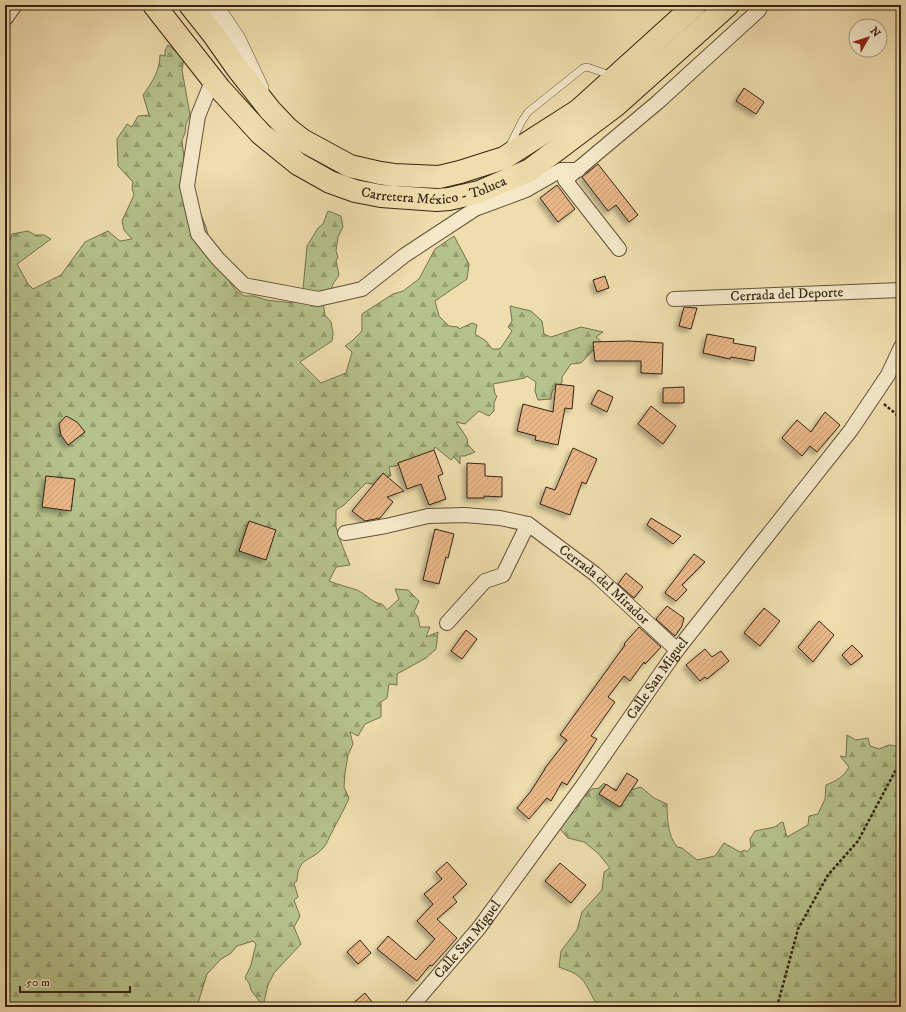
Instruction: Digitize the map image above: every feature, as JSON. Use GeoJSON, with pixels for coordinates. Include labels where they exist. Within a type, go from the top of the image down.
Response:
{"type":"FeatureCollection","features":[{"type":"Feature","properties":{"kind":"main road","name":"Carretera México - Toluca"},"geometry":{"type":"LineString","coordinates":[[154,5],[213,79],[261,134],[298,164],[330,182],[355,191],[382,196],[421,200],[448,199],[479,192],[530,170],[615,106],[728,5]]}},
{"type":"Feature","properties":{"kind":"main road","name":"Carretera México - Toluca"},"geometry":{"type":"LineString","coordinates":[[190,5],[270,110],[288,129],[302,140],[350,166],[394,176],[439,177],[504,158],[579,110],[695,5]]}},
{"type":"Feature","properties":{"kind":"street"},"geometry":{"type":"LineString","coordinates":[[5,19],[14,5]]}},
{"type":"Feature","properties":{"kind":"street"},"geometry":{"type":"LineString","coordinates":[[214,5],[237,39],[270,110]]}},
{"type":"Feature","properties":{"kind":"street"},"geometry":{"type":"LineString","coordinates":[[619,249],[566,180],[658,102],[759,10],[757,5]]}},
{"type":"Feature","properties":{"kind":"street"},"geometry":{"type":"LineString","coordinates":[[213,79],[198,116],[187,186],[198,234],[218,259],[244,285],[318,299],[362,289],[405,255],[475,210],[526,190],[561,170],[578,170]]}},
{"type":"Feature","properties":{"kind":"street","name":"Cerrada del Deporte"},"geometry":{"type":"LineString","coordinates":[[674,299],[901,290]]}},
{"type":"Feature","properties":{"kind":"street","name":"Calle San Miguel"},"geometry":{"type":"LineString","coordinates":[[411,1007],[479,928],[584,784],[677,650],[850,430],[888,375],[901,347]]}},
{"type":"Feature","properties":{"kind":"street","name":"Cerrada del Mirador"},"geometry":{"type":"LineString","coordinates":[[345,533],[386,526],[428,516],[465,515],[500,518],[528,524],[595,574],[677,650]]}},
{"type":"Feature","properties":{"kind":"street"},"geometry":{"type":"LineString","coordinates":[[447,623],[485,581],[503,574],[528,524]]}},
{"type":"Feature","properties":{"kind":"lane"},"geometry":{"type":"LineString","coordinates":[[504,158],[528,112],[583,68],[587,67],[616,76]]}},
{"type":"Feature","properties":{"kind":"path"},"geometry":{"type":"LineString","coordinates":[[874,396],[896,414],[901,423]]}},
{"type":"Feature","properties":{"kind":"path"},"geometry":{"type":"LineString","coordinates":[[777,1007],[798,929],[828,875],[858,841],[901,760]]}},
{"type":"Feature","properties":{"kind":"green space"},"geometry":{"type":"Polygon","coordinates":[[[168,45],[184,58],[182,70],[190,115],[182,140],[186,176],[206,227],[215,262],[237,292],[245,296],[254,296],[266,300],[293,303],[303,289],[307,246],[318,228],[323,224],[328,211],[341,216],[343,227],[338,237],[336,251],[339,275],[333,284],[328,300],[322,296],[325,315],[331,322],[333,333],[332,341],[300,362],[321,383],[346,373],[352,352],[345,346],[362,331],[362,314],[393,294],[403,291],[419,279],[435,249],[454,236],[469,264],[467,279],[435,301],[439,316],[449,326],[458,327],[459,329],[472,323],[477,325],[475,334],[486,341],[492,349],[500,349],[512,331],[508,327],[512,321],[510,306],[531,311],[542,321],[544,334],[551,337],[581,327],[603,332],[596,337],[603,343],[595,352],[593,350],[581,363],[571,364],[562,377],[562,383],[555,387],[552,391],[551,399],[538,400],[535,391],[536,382],[527,376],[525,378],[493,384],[495,394],[497,396],[494,403],[494,411],[489,416],[479,411],[465,424],[456,422],[467,438],[468,445],[475,452],[465,456],[460,456],[460,464],[454,457],[451,460],[435,447],[430,460],[389,467],[391,476],[378,478],[378,485],[366,483],[344,505],[336,510],[336,527],[350,565],[336,567],[329,581],[357,590],[375,602],[382,604],[387,610],[399,599],[395,589],[408,590],[419,601],[414,612],[418,617],[420,627],[430,627],[426,637],[438,632],[436,649],[426,658],[397,674],[397,685],[389,684],[387,698],[381,702],[381,717],[365,724],[358,736],[350,732],[353,744],[348,755],[344,787],[349,798],[327,842],[318,852],[306,860],[300,867],[297,881],[294,883],[298,897],[294,900],[300,916],[294,927],[301,944],[274,973],[268,985],[263,1006],[251,990],[249,983],[245,978],[251,965],[256,944],[253,941],[237,946],[230,954],[221,959],[207,974],[198,1003],[199,1007],[5,1007],[5,258],[12,234],[28,231],[35,235],[44,235],[51,239],[17,264],[28,284],[33,289],[61,275],[85,242],[108,231],[120,241],[132,239],[124,230],[122,221],[134,195],[132,188],[133,182],[118,166],[117,139],[127,124],[132,127],[138,116],[149,115],[143,95],[155,76],[159,66],[160,55],[165,56],[165,51],[168,45]]]}},
{"type":"Feature","properties":{"kind":"green space"},"geometry":{"type":"Polygon","coordinates":[[[847,735],[856,740],[868,738],[870,746],[879,749],[889,745],[896,746],[901,744],[901,1007],[599,1007],[581,978],[573,972],[559,967],[561,951],[577,930],[582,912],[602,890],[604,872],[610,868],[598,853],[584,842],[568,838],[551,819],[557,809],[565,819],[576,811],[582,798],[592,789],[599,788],[604,783],[607,788],[627,791],[641,787],[654,798],[667,804],[669,827],[674,843],[677,847],[682,848],[697,860],[715,856],[724,843],[740,852],[745,850],[747,852],[751,847],[750,839],[755,831],[775,827],[783,822],[787,837],[808,825],[809,816],[818,814],[825,799],[826,785],[839,778],[849,767],[840,756],[846,757],[847,735]]]}},
{"type":"Feature","properties":{"kind":"building"},"geometry":{"type":"Polygon","coordinates":[[[744,88],[764,102],[756,114],[736,101],[744,88]]]}},
{"type":"Feature","properties":{"kind":"building"},"geometry":{"type":"Polygon","coordinates":[[[598,164],[638,215],[629,222],[616,205],[608,211],[582,177],[598,164]]]}},
{"type":"Feature","properties":{"kind":"building"},"geometry":{"type":"Polygon","coordinates":[[[557,185],[575,209],[558,222],[540,198],[557,185]]]}},
{"type":"Feature","properties":{"kind":"building"},"geometry":{"type":"Polygon","coordinates":[[[605,276],[609,288],[597,292],[593,280],[605,276]]]}},
{"type":"Feature","properties":{"kind":"building"},"geometry":{"type":"Polygon","coordinates":[[[684,307],[697,308],[691,329],[679,326],[684,307]]]}},
{"type":"Feature","properties":{"kind":"building"},"geometry":{"type":"Polygon","coordinates":[[[707,334],[734,339],[733,343],[756,347],[754,361],[731,357],[730,359],[703,353],[707,334]]]}},
{"type":"Feature","properties":{"kind":"building"},"geometry":{"type":"Polygon","coordinates":[[[629,341],[663,343],[662,374],[641,373],[641,361],[595,361],[593,342],[629,341]]]}},
{"type":"Feature","properties":{"kind":"building"},"geometry":{"type":"Polygon","coordinates":[[[556,384],[574,386],[572,409],[565,408],[558,445],[535,440],[536,436],[517,431],[523,404],[553,412],[556,384]]]}},
{"type":"Feature","properties":{"kind":"building"},"geometry":{"type":"Polygon","coordinates":[[[684,387],[684,403],[663,403],[663,388],[684,387]]]}},
{"type":"Feature","properties":{"kind":"building"},"geometry":{"type":"Polygon","coordinates":[[[598,390],[613,397],[607,412],[591,404],[598,390]]]}},
{"type":"Feature","properties":{"kind":"building"},"geometry":{"type":"Polygon","coordinates":[[[651,406],[676,426],[663,444],[638,424],[651,406]]]}},
{"type":"Feature","properties":{"kind":"building"},"geometry":{"type":"Polygon","coordinates":[[[825,412],[840,425],[817,452],[810,446],[802,456],[782,438],[797,420],[811,432],[825,412]]]}},
{"type":"Feature","properties":{"kind":"building"},"geometry":{"type":"Polygon","coordinates":[[[66,416],[77,422],[85,432],[68,445],[61,435],[59,424],[66,416]]]}},
{"type":"Feature","properties":{"kind":"building"},"geometry":{"type":"Polygon","coordinates":[[[573,448],[597,459],[586,484],[582,482],[570,515],[540,504],[546,487],[555,490],[573,448]]]}},
{"type":"Feature","properties":{"kind":"building"},"geometry":{"type":"Polygon","coordinates":[[[434,450],[443,474],[438,476],[446,499],[429,505],[421,484],[407,489],[398,463],[434,450]]]}},
{"type":"Feature","properties":{"kind":"building"},"geometry":{"type":"Polygon","coordinates":[[[467,463],[485,464],[485,476],[502,477],[502,497],[484,496],[484,498],[467,498],[467,463]]]}},
{"type":"Feature","properties":{"kind":"building"},"geometry":{"type":"Polygon","coordinates":[[[383,473],[404,491],[387,497],[393,502],[380,518],[365,521],[352,511],[383,473]]]}},
{"type":"Feature","properties":{"kind":"building"},"geometry":{"type":"Polygon","coordinates":[[[46,476],[75,479],[71,511],[42,507],[46,476]]]}},
{"type":"Feature","properties":{"kind":"building"},"geometry":{"type":"Polygon","coordinates":[[[651,518],[681,536],[673,544],[647,525],[651,518]]]}},
{"type":"Feature","properties":{"kind":"building"},"geometry":{"type":"Polygon","coordinates":[[[249,521],[276,530],[266,560],[239,551],[249,521]]]}},
{"type":"Feature","properties":{"kind":"building"},"geometry":{"type":"Polygon","coordinates":[[[435,529],[454,534],[439,584],[423,580],[435,529]]]}},
{"type":"Feature","properties":{"kind":"building"},"geometry":{"type":"Polygon","coordinates":[[[694,554],[705,562],[682,585],[687,590],[676,601],[665,593],[694,554]]]}},
{"type":"Feature","properties":{"kind":"building"},"geometry":{"type":"Polygon","coordinates":[[[626,573],[643,587],[634,598],[618,584],[626,573]]]}},
{"type":"Feature","properties":{"kind":"building"},"geometry":{"type":"Polygon","coordinates":[[[667,606],[684,618],[682,626],[675,636],[656,619],[667,606]]]}},
{"type":"Feature","properties":{"kind":"building"},"geometry":{"type":"Polygon","coordinates":[[[764,608],[780,621],[760,646],[744,633],[764,608]]]}},
{"type":"Feature","properties":{"kind":"building"},"geometry":{"type":"Polygon","coordinates":[[[819,621],[834,635],[813,662],[798,647],[819,621]]]}},
{"type":"Feature","properties":{"kind":"building"},"geometry":{"type":"Polygon","coordinates":[[[639,627],[661,647],[645,664],[644,662],[630,681],[624,676],[608,697],[615,702],[591,736],[597,739],[567,785],[562,782],[551,801],[547,798],[529,819],[517,808],[531,791],[545,768],[567,740],[560,735],[625,645],[624,644],[639,627]]]}},
{"type":"Feature","properties":{"kind":"building"},"geometry":{"type":"Polygon","coordinates":[[[466,630],[477,639],[462,659],[451,651],[466,630]]]}},
{"type":"Feature","properties":{"kind":"building"},"geometry":{"type":"Polygon","coordinates":[[[852,645],[863,656],[851,665],[842,655],[852,645]]]}},
{"type":"Feature","properties":{"kind":"building"},"geometry":{"type":"Polygon","coordinates":[[[705,649],[712,657],[721,651],[729,661],[707,679],[705,677],[700,681],[686,665],[705,649]]]}},
{"type":"Feature","properties":{"kind":"building"},"geometry":{"type":"Polygon","coordinates":[[[627,773],[638,780],[620,807],[599,794],[606,784],[616,791],[627,773]]]}},
{"type":"Feature","properties":{"kind":"building"},"geometry":{"type":"Polygon","coordinates":[[[447,862],[467,884],[453,897],[457,902],[437,919],[457,938],[432,966],[430,965],[417,981],[377,949],[388,936],[416,960],[435,939],[417,921],[433,904],[424,894],[442,879],[436,872],[447,862]]]}},
{"type":"Feature","properties":{"kind":"building"},"geometry":{"type":"Polygon","coordinates":[[[560,863],[586,885],[571,903],[545,881],[560,863]]]}},
{"type":"Feature","properties":{"kind":"building"},"geometry":{"type":"Polygon","coordinates":[[[360,940],[371,953],[358,964],[347,952],[360,940]]]}},
{"type":"Feature","properties":{"kind":"building"},"geometry":{"type":"Polygon","coordinates":[[[365,993],[376,1007],[349,1007],[365,993]]]}}]}
